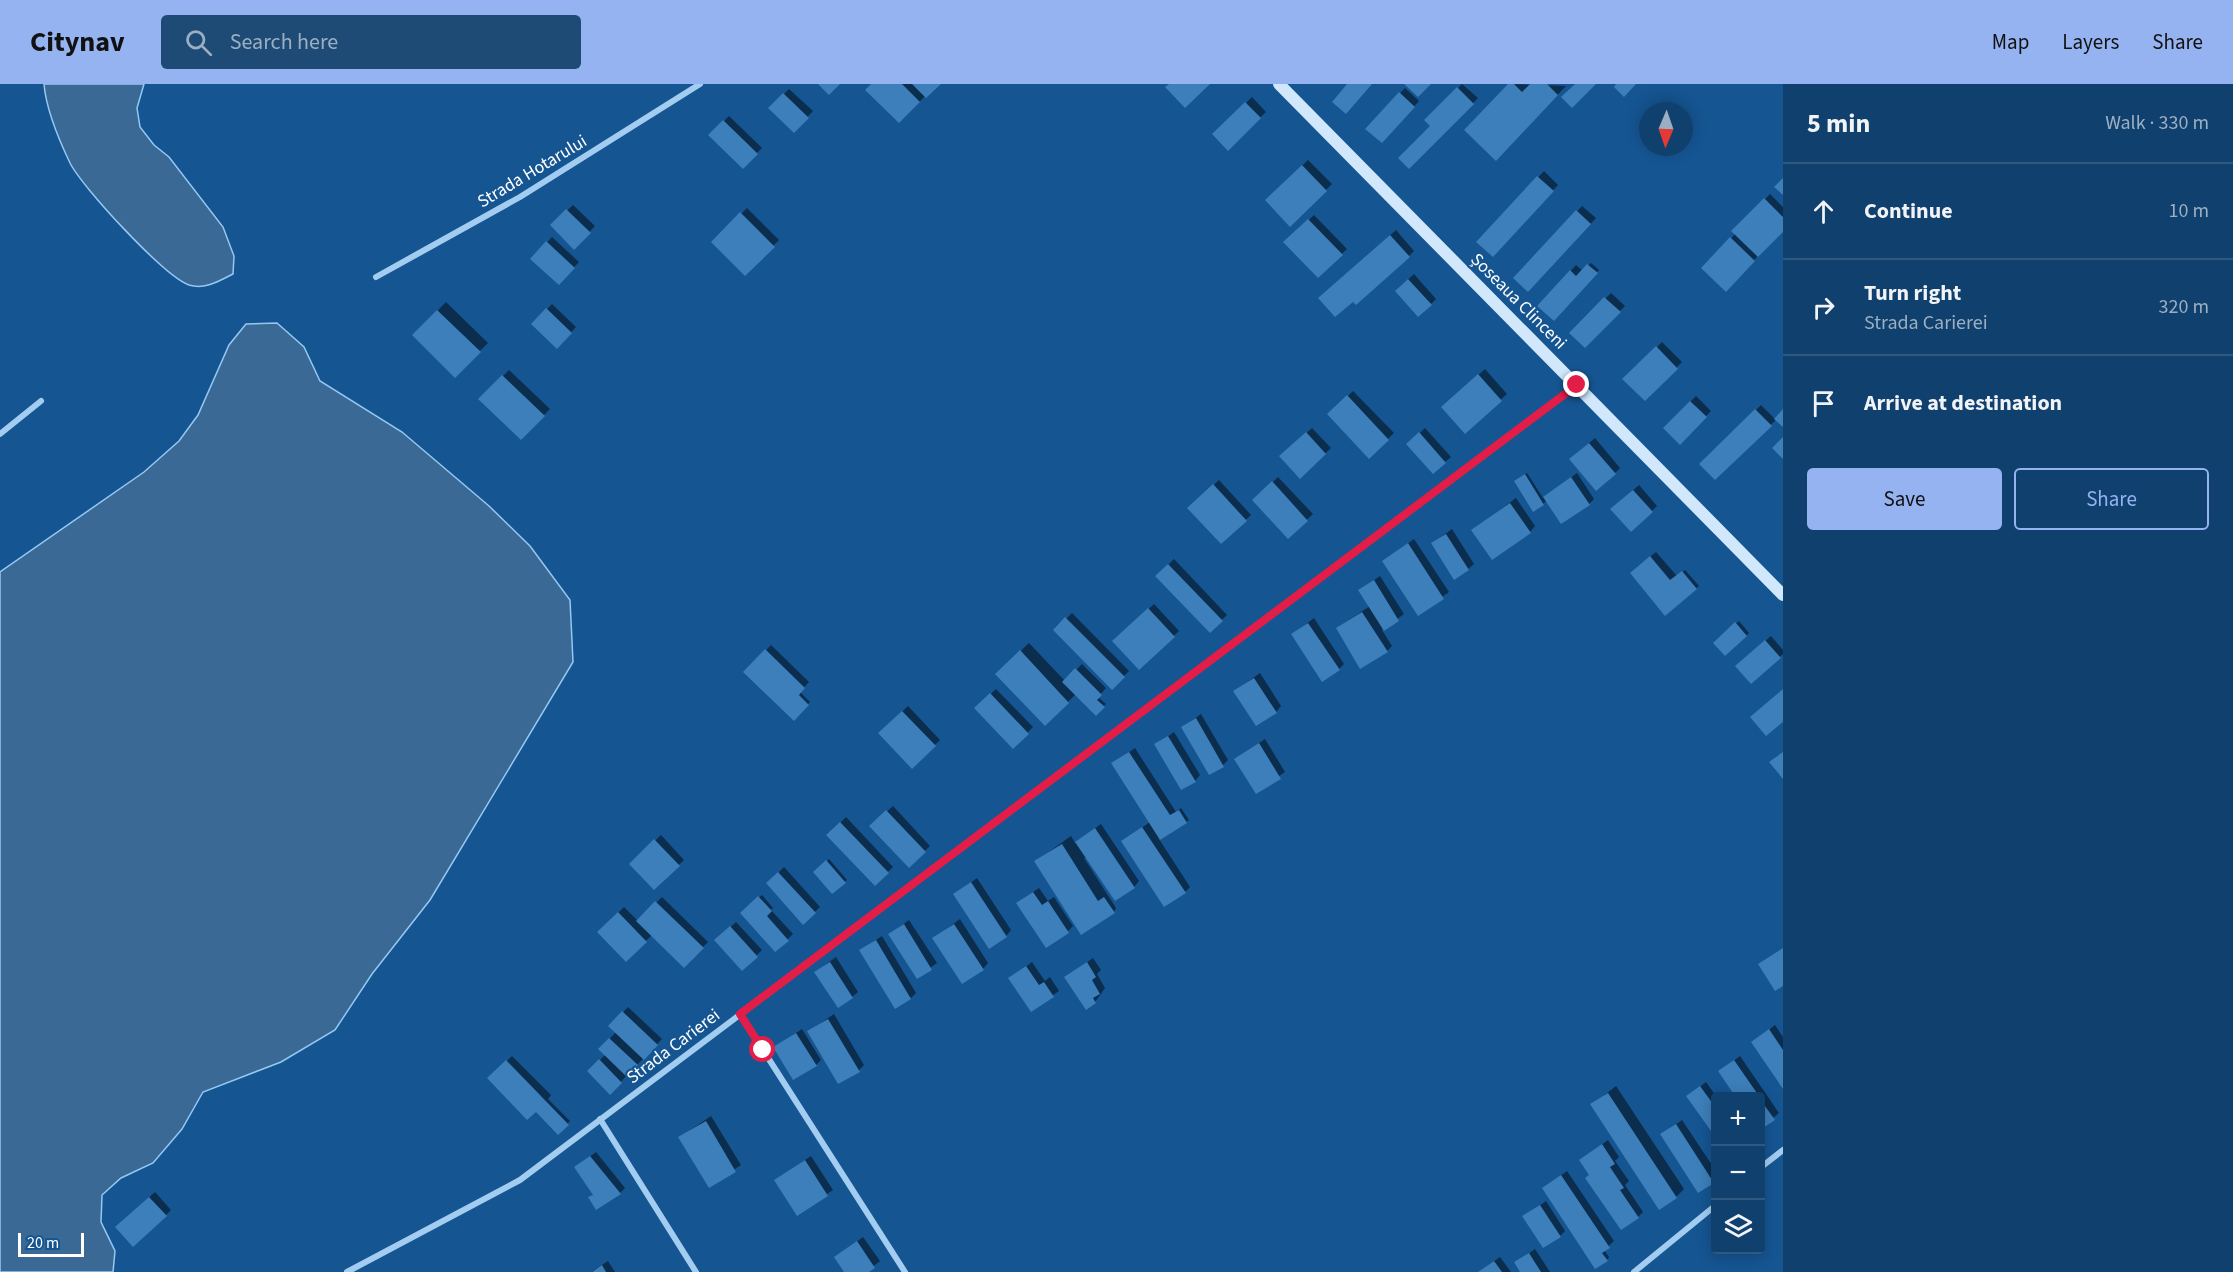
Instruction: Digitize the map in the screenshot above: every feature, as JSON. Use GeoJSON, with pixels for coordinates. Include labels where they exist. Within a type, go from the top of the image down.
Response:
{"type":"FeatureCollection","features":[{"type":"Feature","properties":{"kind":"main road","name":"Șoseaua Clinceni"},"geometry":{"type":"LineString","coordinates":[[1279,84],[1783,595]]}},
{"type":"Feature","properties":{"kind":"street","name":"Strada Hotarului"},"geometry":{"type":"LineString","coordinates":[[376,277],[520,197],[700,84]]}},
{"type":"Feature","properties":{"kind":"street","name":"Strada Carierei"},"geometry":{"type":"LineString","coordinates":[[347,1272],[520,1180],[1577,385]]}},
{"type":"Feature","properties":{"kind":"street"},"geometry":{"type":"LineString","coordinates":[[0,434],[41,401]]}},
{"type":"Feature","properties":{"kind":"street"},"geometry":{"type":"LineString","coordinates":[[740,1014],[905,1272]]}},
{"type":"Feature","properties":{"kind":"street"},"geometry":{"type":"LineString","coordinates":[[600,1119],[696,1272]]}},
{"type":"Feature","properties":{"kind":"street"},"geometry":{"type":"LineString","coordinates":[[1765,1165],[1783,1150]]}},
{"type":"Feature","properties":{"kind":"street"},"geometry":{"type":"LineString","coordinates":[[1634,1272],[1711,1209]]}},
{"type":"Feature","properties":{"kind":"water"},"geometry":{"type":"Polygon","coordinates":[[[44,84],[144,84],[137,108],[140,127],[154,145],[169,157],[223,227],[234,256],[233,274],[206,286],[189,285],[162,266],[125,230],[90,191],[70,163],[50,114],[44,84]]]}},
{"type":"Feature","properties":{"kind":"water"},"geometry":{"type":"Polygon","coordinates":[[[277,323],[304,347],[320,381],[402,432],[489,506],[530,546],[570,600],[573,662],[430,900],[372,974],[335,1030],[281,1062],[203,1092],[182,1129],[153,1163],[121,1178],[102,1195],[101,1222],[115,1251],[113,1272],[0,1272],[0,572],[144,472],[179,441],[198,415],[229,345],[246,324],[277,323]]]}},
{"type":"Feature","properties":{"kind":"building"},"geometry":{"type":"Polygon","coordinates":[[[818,84],[840,84],[829,95],[818,84]]]}},
{"type":"Feature","properties":{"kind":"building"},"geometry":{"type":"Polygon","coordinates":[[[871,84],[902,84],[920,102],[899,123],[865,90],[871,84]]]}},
{"type":"Feature","properties":{"kind":"building"},"geometry":{"type":"Polygon","coordinates":[[[912,84],[941,84],[926,98],[912,84]]]}},
{"type":"Feature","properties":{"kind":"building"},"geometry":{"type":"Polygon","coordinates":[[[1169,84],[1210,84],[1185,108],[1165,87],[1169,84]]]}},
{"type":"Feature","properties":{"kind":"building"},"geometry":{"type":"Polygon","coordinates":[[[1347,84],[1372,84],[1346,114],[1332,102],[1347,84]]]}},
{"type":"Feature","properties":{"kind":"building"},"geometry":{"type":"Polygon","coordinates":[[[1404,84],[1431,84],[1418,97],[1404,84]]]}},
{"type":"Feature","properties":{"kind":"building"},"geometry":{"type":"Polygon","coordinates":[[[1508,84],[1514,84],[1522,92],[1530,84],[1547,84],[1558,95],[1496,161],[1464,130],[1508,84]]]}},
{"type":"Feature","properties":{"kind":"building"},"geometry":{"type":"Polygon","coordinates":[[[1575,84],[1596,84],[1572,108],[1561,97],[1575,84]]]}},
{"type":"Feature","properties":{"kind":"building"},"geometry":{"type":"Polygon","coordinates":[[[1616,84],[1636,84],[1624,97],[1614,87],[1616,84]]]}},
{"type":"Feature","properties":{"kind":"building"},"geometry":{"type":"Polygon","coordinates":[[[1457,87],[1474,104],[1409,169],[1398,158],[1430,126],[1424,120],[1457,87]]]}},
{"type":"Feature","properties":{"kind":"building"},"geometry":{"type":"Polygon","coordinates":[[[1399,92],[1415,107],[1382,143],[1365,129],[1399,92]]]}},
{"type":"Feature","properties":{"kind":"building"},"geometry":{"type":"Polygon","coordinates":[[[783,93],[809,118],[794,133],[768,108],[783,93]]]}},
{"type":"Feature","properties":{"kind":"building"},"geometry":{"type":"Polygon","coordinates":[[[1245,102],[1261,118],[1228,151],[1212,134],[1245,102]]]}},
{"type":"Feature","properties":{"kind":"building"},"geometry":{"type":"Polygon","coordinates":[[[723,120],[758,154],[743,169],[708,135],[723,120]]]}},
{"type":"Feature","properties":{"kind":"building"},"geometry":{"type":"Polygon","coordinates":[[[1302,165],[1327,191],[1290,227],[1265,200],[1302,165]]]}},
{"type":"Feature","properties":{"kind":"building"},"geometry":{"type":"Polygon","coordinates":[[[1537,176],[1554,191],[1493,257],[1476,242],[1537,176]]]}},
{"type":"Feature","properties":{"kind":"building"},"geometry":{"type":"Polygon","coordinates":[[[1783,178],[1783,195],[1774,187],[1783,178]]]}},
{"type":"Feature","properties":{"kind":"building"},"geometry":{"type":"Polygon","coordinates":[[[1764,198],[1783,217],[1783,232],[1758,257],[1731,231],[1764,198]]]}},
{"type":"Feature","properties":{"kind":"building"},"geometry":{"type":"Polygon","coordinates":[[[566,209],[591,233],[574,250],[550,225],[566,209]]]}},
{"type":"Feature","properties":{"kind":"building"},"geometry":{"type":"Polygon","coordinates":[[[1576,210],[1591,224],[1528,292],[1513,278],[1576,210]]]}},
{"type":"Feature","properties":{"kind":"building"},"geometry":{"type":"Polygon","coordinates":[[[740,212],[775,247],[745,276],[711,242],[740,212]]]}},
{"type":"Feature","properties":{"kind":"building"},"geometry":{"type":"Polygon","coordinates":[[[1308,219],[1343,255],[1318,278],[1283,242],[1308,219]]]}},
{"type":"Feature","properties":{"kind":"building"},"geometry":{"type":"Polygon","coordinates":[[[1390,235],[1410,257],[1356,305],[1353,302],[1335,317],[1318,298],[1390,235]]]}},
{"type":"Feature","properties":{"kind":"building"},"geometry":{"type":"Polygon","coordinates":[[[1730,237],[1755,261],[1726,292],[1701,268],[1730,237]]]}},
{"type":"Feature","properties":{"kind":"building"},"geometry":{"type":"Polygon","coordinates":[[[546,241],[575,268],[559,285],[530,259],[546,241]]]}},
{"type":"Feature","properties":{"kind":"building"},"geometry":{"type":"Polygon","coordinates":[[[1587,264],[1598,273],[1554,321],[1537,306],[1570,270],[1576,276],[1587,264]]]}},
{"type":"Feature","properties":{"kind":"building"},"geometry":{"type":"Polygon","coordinates":[[[1408,279],[1432,305],[1418,317],[1395,291],[1408,279]]]}},
{"type":"Feature","properties":{"kind":"building"},"geometry":{"type":"Polygon","coordinates":[[[1604,297],[1621,312],[1585,348],[1569,333],[1604,297]]]}},
{"type":"Feature","properties":{"kind":"building"},"geometry":{"type":"Polygon","coordinates":[[[546,308],[572,333],[557,349],[531,324],[546,308]]]}},
{"type":"Feature","properties":{"kind":"building"},"geometry":{"type":"Polygon","coordinates":[[[437,310],[481,352],[455,378],[412,335],[437,310]]]}},
{"type":"Feature","properties":{"kind":"building"},"geometry":{"type":"Polygon","coordinates":[[[1656,346],[1678,369],[1645,401],[1622,379],[1656,346]]]}},
{"type":"Feature","properties":{"kind":"building"},"geometry":{"type":"Polygon","coordinates":[[[1478,374],[1502,401],[1465,434],[1441,407],[1478,374]]]}},
{"type":"Feature","properties":{"kind":"building"},"geometry":{"type":"Polygon","coordinates":[[[502,375],[545,416],[521,440],[478,399],[502,375]]]}},
{"type":"Feature","properties":{"kind":"building"},"geometry":{"type":"Polygon","coordinates":[[[1347,395],[1389,440],[1369,459],[1327,414],[1347,395]]]}},
{"type":"Feature","properties":{"kind":"building"},"geometry":{"type":"Polygon","coordinates":[[[1690,401],[1707,417],[1680,445],[1663,428],[1690,401]]]}},
{"type":"Feature","properties":{"kind":"building"},"geometry":{"type":"Polygon","coordinates":[[[1755,409],[1772,426],[1715,480],[1699,464],[1755,409]]]}},
{"type":"Feature","properties":{"kind":"building"},"geometry":{"type":"Polygon","coordinates":[[[1783,409],[1783,427],[1774,419],[1783,409]]]}},
{"type":"Feature","properties":{"kind":"building"},"geometry":{"type":"Polygon","coordinates":[[[1306,432],[1326,454],[1300,479],[1279,456],[1306,432]]]}},
{"type":"Feature","properties":{"kind":"building"},"geometry":{"type":"Polygon","coordinates":[[[1419,432],[1446,463],[1433,474],[1406,444],[1419,432]]]}},
{"type":"Feature","properties":{"kind":"building"},"geometry":{"type":"Polygon","coordinates":[[[1783,437],[1783,459],[1772,448],[1783,437]]]}},
{"type":"Feature","properties":{"kind":"building"},"geometry":{"type":"Polygon","coordinates":[[[1589,443],[1616,474],[1596,491],[1569,459],[1589,443]]]}},
{"type":"Feature","properties":{"kind":"building"},"geometry":{"type":"Polygon","coordinates":[[[1525,474],[1544,505],[1533,512],[1514,481],[1525,474]]]}},
{"type":"Feature","properties":{"kind":"building"},"geometry":{"type":"Polygon","coordinates":[[[1571,477],[1590,505],[1561,524],[1543,497],[1571,477]]]}},
{"type":"Feature","properties":{"kind":"building"},"geometry":{"type":"Polygon","coordinates":[[[1272,481],[1308,521],[1288,539],[1252,500],[1272,481]]]}},
{"type":"Feature","properties":{"kind":"building"},"geometry":{"type":"Polygon","coordinates":[[[1213,484],[1247,521],[1221,544],[1187,508],[1213,484]]]}},
{"type":"Feature","properties":{"kind":"building"},"geometry":{"type":"Polygon","coordinates":[[[1633,490],[1653,512],[1631,532],[1610,509],[1633,490]]]}},
{"type":"Feature","properties":{"kind":"building"},"geometry":{"type":"Polygon","coordinates":[[[1510,503],[1531,533],[1492,560],[1471,530],[1510,503]]]}},
{"type":"Feature","properties":{"kind":"building"},"geometry":{"type":"Polygon","coordinates":[[[1446,534],[1469,570],[1454,580],[1431,543],[1446,534]]]}},
{"type":"Feature","properties":{"kind":"building"},"geometry":{"type":"Polygon","coordinates":[[[1408,543],[1444,599],[1418,616],[1382,561],[1408,543]]]}},
{"type":"Feature","properties":{"kind":"building"},"geometry":{"type":"Polygon","coordinates":[[[1650,556],[1670,580],[1682,571],[1697,589],[1665,616],[1630,573],[1650,556]]]}},
{"type":"Feature","properties":{"kind":"building"},"geometry":{"type":"Polygon","coordinates":[[[1168,564],[1223,621],[1210,633],[1155,576],[1168,564]]]}},
{"type":"Feature","properties":{"kind":"building"},"geometry":{"type":"Polygon","coordinates":[[[1374,580],[1399,621],[1384,631],[1358,590],[1374,580]]]}},
{"type":"Feature","properties":{"kind":"building"},"geometry":{"type":"Polygon","coordinates":[[[1148,608],[1175,637],[1139,670],[1112,641],[1148,608]]]}},
{"type":"Feature","properties":{"kind":"building"},"geometry":{"type":"Polygon","coordinates":[[[1362,612],[1388,652],[1360,669],[1336,628],[1362,612]]]}},
{"type":"Feature","properties":{"kind":"building"},"geometry":{"type":"Polygon","coordinates":[[[1065,617],[1125,677],[1112,690],[1053,630],[1065,617]]]}},
{"type":"Feature","properties":{"kind":"building"},"geometry":{"type":"Polygon","coordinates":[[[1735,622],[1747,636],[1725,656],[1713,643],[1735,622]]]}},
{"type":"Feature","properties":{"kind":"building"},"geometry":{"type":"Polygon","coordinates":[[[1308,623],[1340,670],[1322,682],[1291,634],[1308,623]]]}},
{"type":"Feature","properties":{"kind":"building"},"geometry":{"type":"Polygon","coordinates":[[[1765,640],[1781,658],[1751,684],[1735,666],[1765,640]]]}},
{"type":"Feature","properties":{"kind":"building"},"geometry":{"type":"Polygon","coordinates":[[[765,649],[805,688],[799,695],[809,705],[794,721],[743,672],[765,649]]]}},
{"type":"Feature","properties":{"kind":"building"},"geometry":{"type":"Polygon","coordinates":[[[1020,650],[1069,703],[1045,726],[995,674],[1020,650]]]}},
{"type":"Feature","properties":{"kind":"building"},"geometry":{"type":"Polygon","coordinates":[[[1075,668],[1102,695],[1097,700],[1105,707],[1096,716],[1062,682],[1075,668]]]}},
{"type":"Feature","properties":{"kind":"building"},"geometry":{"type":"Polygon","coordinates":[[[1254,678],[1277,713],[1256,726],[1233,691],[1254,678]]]}},
{"type":"Feature","properties":{"kind":"building"},"geometry":{"type":"Polygon","coordinates":[[[1783,689],[1783,722],[1766,736],[1750,717],[1783,689]]]}},
{"type":"Feature","properties":{"kind":"building"},"geometry":{"type":"Polygon","coordinates":[[[990,693],[1029,734],[1013,749],[974,708],[990,693]]]}},
{"type":"Feature","properties":{"kind":"building"},"geometry":{"type":"Polygon","coordinates":[[[902,711],[936,746],[912,769],[878,733],[902,711]]]}},
{"type":"Feature","properties":{"kind":"building"},"geometry":{"type":"Polygon","coordinates":[[[1196,718],[1224,767],[1209,775],[1181,727],[1196,718]]]}},
{"type":"Feature","properties":{"kind":"building"},"geometry":{"type":"Polygon","coordinates":[[[1168,736],[1196,782],[1181,790],[1154,744],[1168,736]]]}},
{"type":"Feature","properties":{"kind":"building"},"geometry":{"type":"Polygon","coordinates":[[[1259,743],[1281,779],[1256,794],[1234,759],[1259,743]]]}},
{"type":"Feature","properties":{"kind":"building"},"geometry":{"type":"Polygon","coordinates":[[[1129,752],[1170,815],[1179,810],[1187,823],[1160,840],[1111,763],[1129,752]]]}},
{"type":"Feature","properties":{"kind":"building"},"geometry":{"type":"Polygon","coordinates":[[[1783,752],[1783,779],[1769,762],[1783,752]]]}},
{"type":"Feature","properties":{"kind":"building"},"geometry":{"type":"Polygon","coordinates":[[[886,810],[926,852],[909,868],[869,826],[886,810]]]}},
{"type":"Feature","properties":{"kind":"building"},"geometry":{"type":"Polygon","coordinates":[[[840,822],[889,873],[875,886],[826,835],[840,822]]]}},
{"type":"Feature","properties":{"kind":"building"},"geometry":{"type":"Polygon","coordinates":[[[1142,827],[1186,893],[1164,907],[1121,841],[1142,827]]]}},
{"type":"Feature","properties":{"kind":"building"},"geometry":{"type":"Polygon","coordinates":[[[1095,828],[1135,888],[1115,901],[1075,842],[1095,828]]]}},
{"type":"Feature","properties":{"kind":"building"},"geometry":{"type":"Polygon","coordinates":[[[654,839],[680,866],[654,890],[629,864],[654,839]]]}},
{"type":"Feature","properties":{"kind":"building"},"geometry":{"type":"Polygon","coordinates":[[[1062,844],[1098,901],[1104,897],[1115,913],[1081,935],[1034,861],[1062,844]]]}},
{"type":"Feature","properties":{"kind":"building"},"geometry":{"type":"Polygon","coordinates":[[[826,860],[846,883],[832,894],[813,872],[826,860]]]}},
{"type":"Feature","properties":{"kind":"building"},"geometry":{"type":"Polygon","coordinates":[[[778,872],[816,913],[803,925],[766,883],[778,872]]]}},
{"type":"Feature","properties":{"kind":"building"},"geometry":{"type":"Polygon","coordinates":[[[971,882],[1007,937],[989,949],[953,894],[971,882]]]}},
{"type":"Feature","properties":{"kind":"building"},"geometry":{"type":"Polygon","coordinates":[[[1033,892],[1042,905],[1048,901],[1069,933],[1046,948],[1016,903],[1033,892]]]}},
{"type":"Feature","properties":{"kind":"building"},"geometry":{"type":"Polygon","coordinates":[[[758,896],[772,911],[767,916],[789,941],[775,952],[740,913],[758,896]]]}},
{"type":"Feature","properties":{"kind":"building"},"geometry":{"type":"Polygon","coordinates":[[[655,901],[704,948],[684,968],[636,921],[655,901]]]}},
{"type":"Feature","properties":{"kind":"building"},"geometry":{"type":"Polygon","coordinates":[[[618,912],[647,942],[626,962],[597,932],[618,912]]]}},
{"type":"Feature","properties":{"kind":"building"},"geometry":{"type":"Polygon","coordinates":[[[904,924],[932,970],[917,979],[888,934],[904,924]]]}},
{"type":"Feature","properties":{"kind":"building"},"geometry":{"type":"Polygon","coordinates":[[[954,924],[984,970],[962,984],[932,938],[954,924]]]}},
{"type":"Feature","properties":{"kind":"building"},"geometry":{"type":"Polygon","coordinates":[[[730,926],[758,957],[742,971],[714,940],[730,926]]]}},
{"type":"Feature","properties":{"kind":"building"},"geometry":{"type":"Polygon","coordinates":[[[876,940],[911,999],[895,1009],[859,950],[876,940]]]}},
{"type":"Feature","properties":{"kind":"building"},"geometry":{"type":"Polygon","coordinates":[[[1783,948],[1783,986],[1775,991],[1758,964],[1783,948]]]}},
{"type":"Feature","properties":{"kind":"building"},"geometry":{"type":"Polygon","coordinates":[[[830,962],[853,998],[838,1008],[814,972],[830,962]]]}},
{"type":"Feature","properties":{"kind":"building"},"geometry":{"type":"Polygon","coordinates":[[[1087,962],[1096,977],[1092,980],[1100,994],[1093,998],[1096,1003],[1086,1010],[1064,977],[1087,962]]]}},
{"type":"Feature","properties":{"kind":"building"},"geometry":{"type":"Polygon","coordinates":[[[1026,966],[1039,985],[1044,982],[1054,997],[1031,1012],[1008,978],[1026,966]]]}},
{"type":"Feature","properties":{"kind":"building"},"geometry":{"type":"Polygon","coordinates":[[[622,1011],[658,1045],[644,1060],[608,1026],[622,1011]]]}},
{"type":"Feature","properties":{"kind":"building"},"geometry":{"type":"Polygon","coordinates":[[[828,1019],[860,1072],[838,1084],[807,1031],[828,1019]]]}},
{"type":"Feature","properties":{"kind":"building"},"geometry":{"type":"Polygon","coordinates":[[[1769,1029],[1783,1050],[1783,1089],[1751,1042],[1769,1029]]]}},
{"type":"Feature","properties":{"kind":"building"},"geometry":{"type":"Polygon","coordinates":[[[796,1033],[817,1066],[793,1080],[773,1047],[796,1033]]]}},
{"type":"Feature","properties":{"kind":"building"},"geometry":{"type":"Polygon","coordinates":[[[609,1038],[638,1065],[627,1077],[598,1049],[609,1038]]]}},
{"type":"Feature","properties":{"kind":"building"},"geometry":{"type":"Polygon","coordinates":[[[599,1059],[622,1083],[610,1095],[587,1071],[599,1059]]]}},
{"type":"Feature","properties":{"kind":"building"},"geometry":{"type":"Polygon","coordinates":[[[506,1060],[569,1125],[558,1135],[536,1112],[527,1120],[487,1078],[506,1060]]]}},
{"type":"Feature","properties":{"kind":"building"},"geometry":{"type":"Polygon","coordinates":[[[1734,1060],[1756,1092],[1732,1092],[1718,1071],[1734,1060]]]}},
{"type":"Feature","properties":{"kind":"building"},"geometry":{"type":"Polygon","coordinates":[[[1700,1086],[1711,1101],[1711,1131],[1686,1096],[1700,1086]]]}},
{"type":"Feature","properties":{"kind":"building"},"geometry":{"type":"Polygon","coordinates":[[[1608,1093],[1677,1198],[1659,1210],[1590,1104],[1608,1093]]]}},
{"type":"Feature","properties":{"kind":"building"},"geometry":{"type":"Polygon","coordinates":[[[1765,1106],[1775,1120],[1765,1127],[1765,1106]]]}},
{"type":"Feature","properties":{"kind":"building"},"geometry":{"type":"Polygon","coordinates":[[[706,1121],[736,1172],[709,1188],[678,1137],[706,1121]]]}},
{"type":"Feature","properties":{"kind":"building"},"geometry":{"type":"Polygon","coordinates":[[[1676,1124],[1711,1178],[1711,1185],[1698,1193],[1660,1134],[1676,1124]]]}},
{"type":"Feature","properties":{"kind":"building"},"geometry":{"type":"Polygon","coordinates":[[[1602,1144],[1615,1164],[1610,1167],[1624,1188],[1620,1190],[1639,1218],[1621,1230],[1585,1178],[1589,1175],[1579,1160],[1602,1144]]]}},
{"type":"Feature","properties":{"kind":"building"},"geometry":{"type":"Polygon","coordinates":[[[590,1156],[621,1194],[596,1210],[588,1197],[593,1195],[574,1167],[590,1156]]]}},
{"type":"Feature","properties":{"kind":"building"},"geometry":{"type":"Polygon","coordinates":[[[805,1160],[828,1196],[797,1216],[774,1180],[805,1160]]]}},
{"type":"Feature","properties":{"kind":"building"},"geometry":{"type":"Polygon","coordinates":[[[1561,1175],[1610,1248],[1602,1253],[1608,1261],[1595,1269],[1542,1188],[1561,1175]]]}},
{"type":"Feature","properties":{"kind":"building"},"geometry":{"type":"Polygon","coordinates":[[[149,1197],[167,1216],[133,1247],[115,1227],[149,1197]]]}},
{"type":"Feature","properties":{"kind":"building"},"geometry":{"type":"Polygon","coordinates":[[[1540,1205],[1561,1237],[1543,1248],[1522,1216],[1540,1205]]]}},
{"type":"Feature","properties":{"kind":"building"},"geometry":{"type":"Polygon","coordinates":[[[857,1241],[875,1268],[869,1272],[844,1272],[834,1257],[857,1241]]]}},
{"type":"Feature","properties":{"kind":"building"},"geometry":{"type":"Polygon","coordinates":[[[1529,1253],[1541,1272],[1520,1272],[1514,1262],[1529,1253]]]}},
{"type":"Feature","properties":{"kind":"building"},"geometry":{"type":"Polygon","coordinates":[[[1494,1261],[1502,1272],[1478,1272],[1494,1261]]]}},
{"type":"Feature","properties":{"kind":"building"},"geometry":{"type":"Polygon","coordinates":[[[602,1265],[606,1272],[592,1272],[602,1265]]]}},
{"type":"Feature","properties":{"kind":"route"},"geometry":{"type":"LineString","coordinates":[[763,1050],[740,1014],[1577,385]]}}]}
